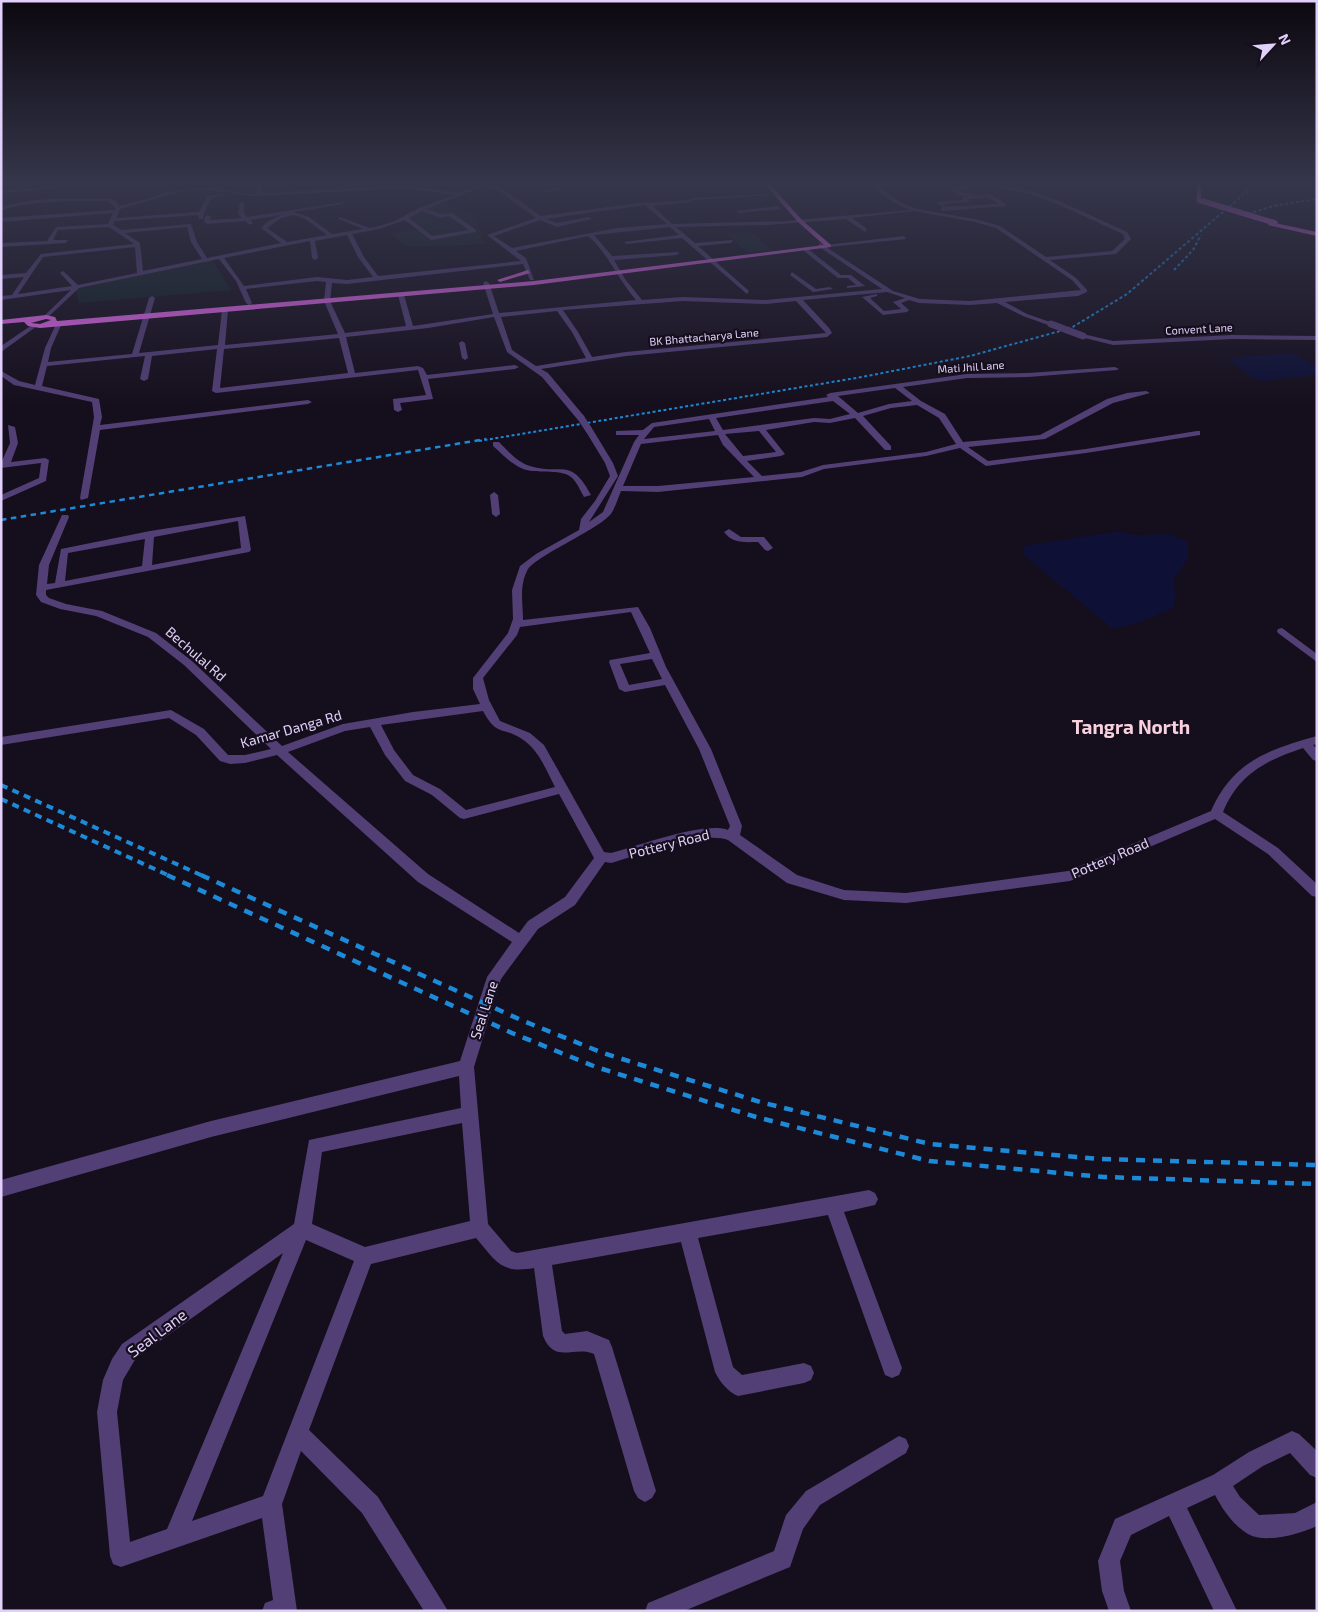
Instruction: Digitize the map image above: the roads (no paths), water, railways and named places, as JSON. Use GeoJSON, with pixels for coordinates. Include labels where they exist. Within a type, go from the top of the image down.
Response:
{"type":"FeatureCollection","features":[{"type":"Feature","properties":{"kind":"main road"},"geometry":{"type":"LineString","coordinates":[[1,327],[49,320],[225,310],[327,298],[401,295],[733,257]]}},
{"type":"Feature","properties":{"kind":"main road"},"geometry":{"type":"LineString","coordinates":[[711,260],[737,257]]}},
{"type":"Feature","properties":{"kind":"main road"},"geometry":{"type":"LineString","coordinates":[[498,282],[618,271]]}},
{"type":"Feature","properties":{"kind":"main road"},"geometry":{"type":"LineString","coordinates":[[49,320],[59,323],[249,303],[487,285],[528,272]]}},
{"type":"Feature","properties":{"kind":"main road"},"geometry":{"type":"LineString","coordinates":[[1,322],[30,324]]}},
{"type":"Feature","properties":{"kind":"street"},"geometry":{"type":"LineString","coordinates":[[13,297],[39,257]]}},
{"type":"Feature","properties":{"kind":"street"},"geometry":{"type":"LineString","coordinates":[[138,257],[140,274]]}},
{"type":"Feature","properties":{"kind":"street"},"geometry":{"type":"LineString","coordinates":[[1,298],[77,287],[220,257]]}},
{"type":"Feature","properties":{"kind":"street"},"geometry":{"type":"LineString","coordinates":[[221,257],[242,288],[249,303]]}},
{"type":"Feature","properties":{"kind":"street"},"geometry":{"type":"LineString","coordinates":[[362,257],[376,277]]}},
{"type":"Feature","properties":{"kind":"street"},"geometry":{"type":"LineString","coordinates":[[521,257],[532,279]]}},
{"type":"Feature","properties":{"kind":"street"},"geometry":{"type":"LineString","coordinates":[[622,257],[612,258],[618,271],[640,301]]}},
{"type":"Feature","properties":{"kind":"street"},"geometry":{"type":"LineString","coordinates":[[707,257],[748,292]]}},
{"type":"Feature","properties":{"kind":"street"},"geometry":{"type":"LineString","coordinates":[[792,274],[815,291],[862,286],[849,276],[840,277],[815,257]]}},
{"type":"Feature","properties":{"kind":"street"},"geometry":{"type":"LineString","coordinates":[[840,257],[888,290],[911,299],[952,303],[999,301],[1078,294],[1085,291],[1074,279],[1041,257]]}},
{"type":"Feature","properties":{"kind":"street"},"geometry":{"type":"LineString","coordinates":[[1044,259],[1065,257]]}},
{"type":"Feature","properties":{"kind":"street"},"geometry":{"type":"LineString","coordinates":[[242,288],[317,279],[347,282],[376,277],[524,262]]}},
{"type":"Feature","properties":{"kind":"street"},"geometry":{"type":"LineString","coordinates":[[63,272],[77,287]]}},
{"type":"Feature","properties":{"kind":"street"},"geometry":{"type":"LineString","coordinates":[[1,277],[28,275]]}},
{"type":"Feature","properties":{"kind":"street"},"geometry":{"type":"LineString","coordinates":[[329,281],[327,298],[342,335],[352,375]]}},
{"type":"Feature","properties":{"kind":"street"},"geometry":{"type":"LineString","coordinates":[[487,285],[508,351],[535,368],[556,386],[581,418],[610,463],[614,476],[599,502],[585,519],[583,531]]}},
{"type":"Feature","properties":{"kind":"street"},"geometry":{"type":"LineString","coordinates":[[49,320],[77,287]]}},
{"type":"Feature","properties":{"kind":"street"},"geometry":{"type":"LineString","coordinates":[[44,364],[410,328],[558,308],[690,299],[751,302],[888,290]]}},
{"type":"Feature","properties":{"kind":"street"},"geometry":{"type":"LineString","coordinates":[[894,300],[906,310],[883,313],[865,297],[886,294],[894,300],[911,299]]}},
{"type":"Feature","properties":{"kind":"street"},"geometry":{"type":"LineString","coordinates":[[401,295],[410,328]]}},
{"type":"Feature","properties":{"kind":"street"},"geometry":{"type":"LineString","coordinates":[[894,300],[902,297]]}},
{"type":"Feature","properties":{"kind":"street"},"geometry":{"type":"LineString","coordinates":[[135,354],[152,298]]}},
{"type":"Feature","properties":{"kind":"street","name":"BK Bhattacharya Lane"},"geometry":{"type":"LineString","coordinates":[[535,368],[691,347],[827,335],[829,333],[826,328],[798,299]]}},
{"type":"Feature","properties":{"kind":"street","name":"Convent Lane"},"geometry":{"type":"LineString","coordinates":[[999,301],[1025,315],[1083,336],[1113,343],[1232,337],[1317,338]]}},
{"type":"Feature","properties":{"kind":"street"},"geometry":{"type":"LineString","coordinates":[[558,308],[575,332],[590,360]]}},
{"type":"Feature","properties":{"kind":"street"},"geometry":{"type":"LineString","coordinates":[[225,310],[216,391],[421,369],[430,397],[396,400],[398,410]]}},
{"type":"Feature","properties":{"kind":"street"},"geometry":{"type":"LineString","coordinates":[[38,388],[48,348],[59,323]]}},
{"type":"Feature","properties":{"kind":"street"},"geometry":{"type":"LineString","coordinates":[[1,350],[30,324]]}},
{"type":"Feature","properties":{"kind":"street"},"geometry":{"type":"LineString","coordinates":[[462,344],[465,358]]}},
{"type":"Feature","properties":{"kind":"street"},"geometry":{"type":"LineString","coordinates":[[144,379],[149,353]]}},
{"type":"Feature","properties":{"kind":"street"},"geometry":{"type":"LineString","coordinates":[[424,377],[515,367]]}},
{"type":"Feature","properties":{"kind":"street","name":"Mati Jhil Lane"},"geometry":{"type":"LineString","coordinates":[[809,412],[833,397],[896,385],[967,376],[1028,375],[1115,369]]}},
{"type":"Feature","properties":{"kind":"street"},"geometry":{"type":"LineString","coordinates":[[1,373],[17,383],[96,401],[98,417],[89,481],[84,498]]}},
{"type":"Feature","properties":{"kind":"street"},"geometry":{"type":"LineString","coordinates":[[896,385],[918,404]]}},
{"type":"Feature","properties":{"kind":"street"},"geometry":{"type":"LineString","coordinates":[[619,488],[658,489],[760,479],[802,474],[823,467],[926,454],[961,445],[1042,438],[1066,423],[1110,401],[1127,395],[1146,394]]}},
{"type":"Feature","properties":{"kind":"street"},"geometry":{"type":"LineString","coordinates":[[833,397],[875,432],[888,448]]}},
{"type":"Feature","properties":{"kind":"street"},"geometry":{"type":"LineString","coordinates":[[96,428],[308,402]]}},
{"type":"Feature","properties":{"kind":"street"},"geometry":{"type":"LineString","coordinates":[[602,858],[597,854],[540,748],[533,741],[496,724],[486,707],[479,689],[478,678],[505,644],[516,624],[517,590],[523,568],[539,556],[583,531],[607,513],[638,442],[652,425],[711,416],[809,412],[830,421],[881,410],[889,406],[918,404],[928,407],[942,416],[961,445],[986,464],[1086,451],[1197,433]]}},
{"type":"Feature","properties":{"kind":"street"},"geometry":{"type":"LineString","coordinates":[[638,442],[760,428],[809,412]]}},
{"type":"Feature","properties":{"kind":"street"},"geometry":{"type":"LineString","coordinates":[[711,416],[726,442],[760,479]]}},
{"type":"Feature","properties":{"kind":"street"},"geometry":{"type":"LineString","coordinates":[[3,466],[14,443],[11,427]]}},
{"type":"Feature","properties":{"kind":"street"},"geometry":{"type":"LineString","coordinates":[[742,459],[781,454],[760,428]]}},
{"type":"Feature","properties":{"kind":"street"},"geometry":{"type":"LineString","coordinates":[[619,433],[645,432]]}},
{"type":"Feature","properties":{"kind":"street"},"geometry":{"type":"LineString","coordinates":[[496,444],[527,468],[568,472],[580,479],[587,495]]}},
{"type":"Feature","properties":{"kind":"street"},"geometry":{"type":"LineString","coordinates":[[1,498],[43,479],[46,460],[3,466]]}},
{"type":"Feature","properties":{"kind":"street"},"geometry":{"type":"LineString","coordinates":[[494,496],[496,514]]}},
{"type":"Feature","properties":{"kind":"street"},"geometry":{"type":"LineString","coordinates":[[60,584],[64,551],[150,534],[242,518],[246,550],[42,588],[44,565],[65,517]]}},
{"type":"Feature","properties":{"kind":"street"},"geometry":{"type":"LineString","coordinates":[[729,532],[738,540],[761,539],[768,548]]}},
{"type":"Feature","properties":{"kind":"street"},"geometry":{"type":"LineString","coordinates":[[147,568],[150,534]]}},
{"type":"Feature","properties":{"kind":"street","name":"Bechulal Rd"},"geometry":{"type":"LineString","coordinates":[[42,588],[41,594],[44,600],[64,607],[98,614],[152,636],[188,663],[232,707],[281,750]]}},
{"type":"Feature","properties":{"kind":"street"},"geometry":{"type":"LineString","coordinates":[[516,624],[560,620],[634,609],[705,749],[736,826],[733,837]]}},
{"type":"Feature","properties":{"kind":"street"},"geometry":{"type":"LineString","coordinates":[[1282,632],[1317,659]]}},
{"type":"Feature","properties":{"kind":"street"},"geometry":{"type":"LineString","coordinates":[[656,655],[614,662],[625,689],[669,681]]}},
{"type":"Feature","properties":{"kind":"street","name":"Kamar Danga Rd"},"geometry":{"type":"LineString","coordinates":[[1,741],[171,714],[200,732],[224,758],[230,760],[245,759],[281,750],[342,728],[413,716],[486,707]]}},
{"type":"Feature","properties":{"kind":"street"},"geometry":{"type":"LineString","coordinates":[[374,723],[389,752],[410,778],[436,792],[464,815],[562,789]]}},
{"type":"Feature","properties":{"kind":"street"},"geometry":{"type":"LineString","coordinates":[[1317,757],[1311,741],[1256,764],[1235,780],[1224,796],[1216,814],[1273,851],[1317,892]]}},
{"type":"Feature","properties":{"kind":"street"},"geometry":{"type":"LineString","coordinates":[[281,750],[343,808],[424,878],[521,941]]}},
{"type":"Feature","properties":{"kind":"street","name":"Pottery Road"},"geometry":{"type":"LineString","coordinates":[[602,858],[611,858],[702,834],[720,832],[733,837],[792,879],[844,894],[906,898],[1070,876],[1216,814]]}},
{"type":"Feature","properties":{"kind":"street","name":"Seal Lane"},"geometry":{"type":"LineString","coordinates":[[479,1228],[466,1067],[494,977],[533,925],[570,901],[602,858]]}},
{"type":"Feature","properties":{"kind":"street"},"geometry":{"type":"LineString","coordinates":[[1,1189],[211,1129],[466,1067]]}},
{"type":"Feature","properties":{"kind":"street"},"geometry":{"type":"LineString","coordinates":[[174,1538],[302,1229],[315,1146],[470,1114]]}},
{"type":"Feature","properties":{"kind":"street"},"geometry":{"type":"LineString","coordinates":[[302,1229],[365,1256],[479,1228],[496,1250],[510,1261],[542,1258],[869,1199]]}},
{"type":"Feature","properties":{"kind":"street"},"geometry":{"type":"LineString","coordinates":[[833,1205],[892,1368]]}},
{"type":"Feature","properties":{"kind":"street","name":"Seal Lane"},"geometry":{"type":"LineString","coordinates":[[271,1504],[121,1556],[107,1412],[109,1391],[116,1369],[129,1351],[302,1229]]}},
{"type":"Feature","properties":{"kind":"street"},"geometry":{"type":"LineString","coordinates":[[687,1232],[725,1372],[738,1386],[804,1373]]}},
{"type":"Feature","properties":{"kind":"street"},"geometry":{"type":"LineString","coordinates":[[282,1609],[271,1504],[365,1256]]}},
{"type":"Feature","properties":{"kind":"street"},"geometry":{"type":"LineString","coordinates":[[542,1258],[553,1336],[561,1344],[588,1341],[602,1347],[645,1491]]}},
{"type":"Feature","properties":{"kind":"street"},"geometry":{"type":"LineString","coordinates":[[298,1433],[370,1505],[437,1611]]}},
{"type":"Feature","properties":{"kind":"street"},"geometry":{"type":"LineString","coordinates":[[1120,1611],[1113,1591],[1109,1561],[1123,1527],[1220,1482],[1256,1458],[1292,1441],[1308,1456],[1317,1468]]}},
{"type":"Feature","properties":{"kind":"street"},"geometry":{"type":"LineString","coordinates":[[656,1611],[782,1558],[794,1523],[813,1498],[899,1446]]}},
{"type":"Feature","properties":{"kind":"street"},"geometry":{"type":"LineString","coordinates":[[1220,1482],[1232,1505],[1255,1526],[1284,1526],[1307,1522],[1317,1513]]}},
{"type":"Feature","properties":{"kind":"street"},"geometry":{"type":"LineString","coordinates":[[1174,1503],[1226,1611]]}},
{"type":"Feature","properties":{"kind":"railway"},"geometry":{"type":"LineString","coordinates":[[479,441],[862,377],[970,356],[1071,328],[1127,294],[1170,257]]}},
{"type":"Feature","properties":{"kind":"railway"},"geometry":{"type":"LineString","coordinates":[[1174,270],[1186,257]]}},
{"type":"Feature","properties":{"kind":"railway"},"geometry":{"type":"LineString","coordinates":[[1,520],[486,439]]}},
{"type":"Feature","properties":{"kind":"railway"},"geometry":{"type":"LineString","coordinates":[[1,785],[203,876]]}},
{"type":"Feature","properties":{"kind":"railway"},"geometry":{"type":"LineString","coordinates":[[1,799],[170,876]]}},
{"type":"Feature","properties":{"kind":"railway"},"geometry":{"type":"LineString","coordinates":[[167,875],[512,1033],[596,1067],[756,1117],[929,1161],[1104,1177],[1317,1184]]}},
{"type":"Feature","properties":{"kind":"railway"},"geometry":{"type":"LineString","coordinates":[[201,875],[521,1020],[603,1053],[760,1102],[930,1144],[1100,1159],[1317,1165]]}},
{"type":"Feature","properties":{"kind":"district","name":"Tangra North"},"geometry":{"type":"Point","coordinates":[1131,727]}}]}
